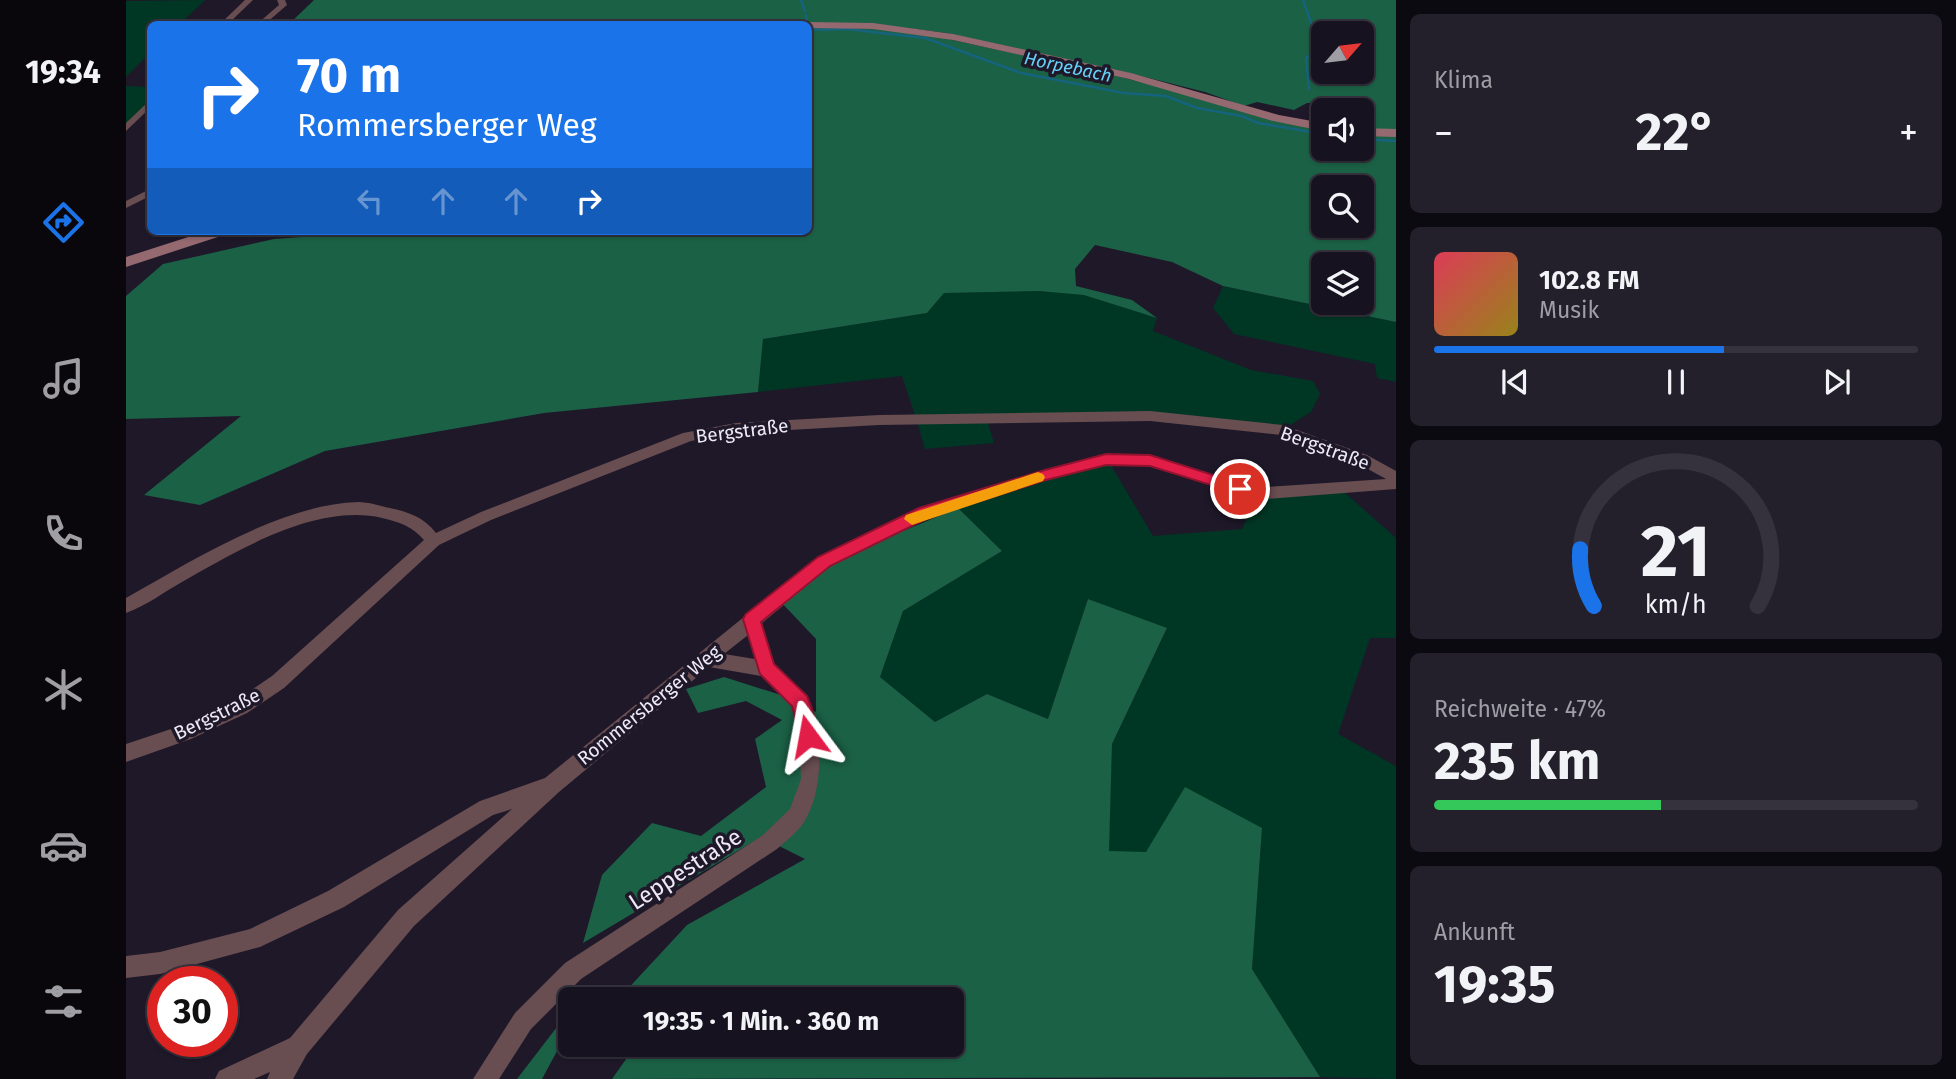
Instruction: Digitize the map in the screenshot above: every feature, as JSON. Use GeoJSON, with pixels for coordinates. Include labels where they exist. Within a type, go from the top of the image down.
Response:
{"type":"FeatureCollection","features":[{"type":"Feature","properties":{"kind":"street"},"geometry":{"type":"LineString","coordinates":[[227,21],[249,0]]}},
{"type":"Feature","properties":{"kind":"street"},"geometry":{"type":"LineString","coordinates":[[264,21],[283,5],[281,0]]}},
{"type":"Feature","properties":{"kind":"street"},"geometry":{"type":"LineString","coordinates":[[812,25],[882,27],[953,37],[1121,74],[1277,118],[1311,125]]}},
{"type":"Feature","properties":{"kind":"street"},"geometry":{"type":"LineString","coordinates":[[126,128],[147,106]]}},
{"type":"Feature","properties":{"kind":"street"},"geometry":{"type":"LineString","coordinates":[[1374,132],[1396,133]]}},
{"type":"Feature","properties":{"kind":"street"},"geometry":{"type":"LineString","coordinates":[[126,205],[147,194]]}},
{"type":"Feature","properties":{"kind":"street"},"geometry":{"type":"LineString","coordinates":[[126,262],[210,235]]}},
{"type":"Feature","properties":{"kind":"street","name":"Bergstraße"},"geometry":{"type":"LineString","coordinates":[[126,753],[184,733],[241,707],[278,682],[433,541],[499,511],[688,438],[736,428],[879,419],[1150,416],[1283,430],[1362,459],[1396,478]]}},
{"type":"Feature","properties":{"kind":"street","name":"Rommersberger Weg"},"geometry":{"type":"LineString","coordinates":[[279,1079],[299,1046],[406,918],[552,785],[824,562],[924,513],[1045,475],[1106,460],[1150,460],[1240,489],[1267,493],[1396,484]]}},
{"type":"Feature","properties":{"kind":"street"},"geometry":{"type":"LineString","coordinates":[[126,606],[245,542],[324,512],[360,508],[409,517],[429,534],[433,541]]}},
{"type":"Feature","properties":{"kind":"street"},"geometry":{"type":"LineString","coordinates":[[706,659],[766,669],[752,619]]}},
{"type":"Feature","properties":{"kind":"street","name":"Leppestraße"},"geometry":{"type":"LineString","coordinates":[[485,1079],[523,1021],[573,971],[770,842],[797,817],[811,779],[808,736],[800,701],[766,669]]}},
{"type":"Feature","properties":{"kind":"street"},"geometry":{"type":"LineString","coordinates":[[126,967],[160,963],[252,939],[335,899],[487,808],[552,785]]}},
{"type":"Feature","properties":{"kind":"street"},"geometry":{"type":"LineString","coordinates":[[227,1079],[299,1046]]}},
{"type":"Feature","properties":{"kind":"green space"},"geometry":{"type":"Polygon","coordinates":[[[205,0],[183,21],[147,21],[147,56],[126,77],[126,1],[205,0]]]}},
{"type":"Feature","properties":{"kind":"green space"},"geometry":{"type":"Polygon","coordinates":[[[314,0],[1396,0],[1396,130],[1374,129],[1374,98],[1311,98],[1311,103],[1294,110],[1257,102],[1244,106],[1205,92],[1129,73],[946,33],[875,24],[789,20],[292,21],[314,0]]]}},
{"type":"Feature","properties":{"kind":"green space"},"geometry":{"type":"Polygon","coordinates":[[[812,27],[882,29],[930,35],[1109,74],[1311,126],[1311,161],[1374,161],[1374,135],[1396,136],[1396,322],[1362,315],[1374,315],[1374,252],[1311,252],[1311,304],[1223,286],[1172,262],[1095,245],[1075,269],[1076,286],[1132,300],[1157,318],[1084,295],[1039,291],[944,293],[927,313],[763,339],[758,392],[544,413],[325,451],[200,505],[144,495],[241,416],[126,419],[126,296],[163,264],[274,239],[305,235],[812,235],[812,27]]]}},
{"type":"Feature","properties":{"kind":"green space"},"geometry":{"type":"Polygon","coordinates":[[[126,86],[147,87],[147,105],[126,125],[126,86]]]}},
{"type":"Feature","properties":{"kind":"green space"},"geometry":{"type":"Polygon","coordinates":[[[1223,286],[1311,304],[1311,315],[1362,315],[1396,322],[1396,382],[1377,378],[1375,364],[1234,334],[1213,308],[1223,286]]]}},
{"type":"Feature","properties":{"kind":"green space"},"geometry":{"type":"Polygon","coordinates":[[[1039,291],[1083,294],[1157,318],[1153,331],[1251,370],[1313,381],[1320,394],[1311,412],[1286,428],[1151,415],[916,418],[902,376],[758,392],[763,339],[927,313],[944,293],[1039,291]]]}},
{"type":"Feature","properties":{"kind":"green space"},"geometry":{"type":"Polygon","coordinates":[[[987,420],[994,443],[925,449],[917,422],[987,420]]]}},
{"type":"Feature","properties":{"kind":"green space"},"geometry":{"type":"Polygon","coordinates":[[[1109,462],[1153,536],[1242,529],[1258,495],[1344,492],[1396,538],[1396,638],[1370,638],[1338,734],[1396,766],[1396,1079],[1320,1077],[1252,969],[1262,828],[1146,852],[1108,852],[1112,744],[1167,629],[1088,599],[1048,719],[987,694],[935,722],[880,677],[903,611],[1002,551],[958,508],[1048,477],[1109,462]]]}},
{"type":"Feature","properties":{"kind":"green space"},"geometry":{"type":"Polygon","coordinates":[[[958,508],[1002,551],[903,611],[880,677],[935,722],[987,694],[1048,719],[1088,599],[1167,628],[1112,744],[1109,851],[1146,852],[1185,787],[1262,828],[1252,969],[1320,1077],[612,1079],[628,1057],[964,1057],[964,987],[629,987],[687,925],[805,859],[761,837],[583,943],[602,875],[652,823],[701,836],[766,787],[755,739],[782,720],[746,701],[698,713],[686,689],[724,677],[781,695],[816,712],[816,639],[779,600],[827,563],[958,508]]]}},
{"type":"Feature","properties":{"kind":"green space"},"geometry":{"type":"Polygon","coordinates":[[[558,1026],[558,1049],[542,1079],[517,1079],[558,1026]]]}},
{"type":"Feature","properties":{"kind":"waterway"},"geometry":{"type":"LineString","coordinates":[[801,0],[805,11]]}},
{"type":"Feature","properties":{"kind":"waterway"},"geometry":{"type":"LineString","coordinates":[[1303,0],[1314,31],[1314,53],[1306,58],[1309,89]]}},
{"type":"Feature","properties":{"kind":"waterway"},"geometry":{"type":"LineString","coordinates":[[804,21],[807,20],[806,15]]}},
{"type":"Feature","properties":{"kind":"waterway","name":"Horpebach"},"geometry":{"type":"LineString","coordinates":[[812,30],[847,29],[925,38],[1021,73],[1124,93],[1166,96],[1197,108],[1242,116],[1258,123],[1311,132]]}},
{"type":"Feature","properties":{"kind":"waterway","name":"Horpebach"},"geometry":{"type":"LineString","coordinates":[[1374,140],[1396,141]]}},
{"type":"Feature","properties":{"kind":"slow traffic"},"geometry":{"type":"LineString","coordinates":[[912,519],[1038,477]]}},
{"type":"Feature","properties":{"kind":"route"},"geometry":{"type":"LineString","coordinates":[[808,736],[800,701],[766,669],[752,619],[824,562],[924,513],[1045,475],[1106,460],[1150,460],[1240,489]]}}]}
